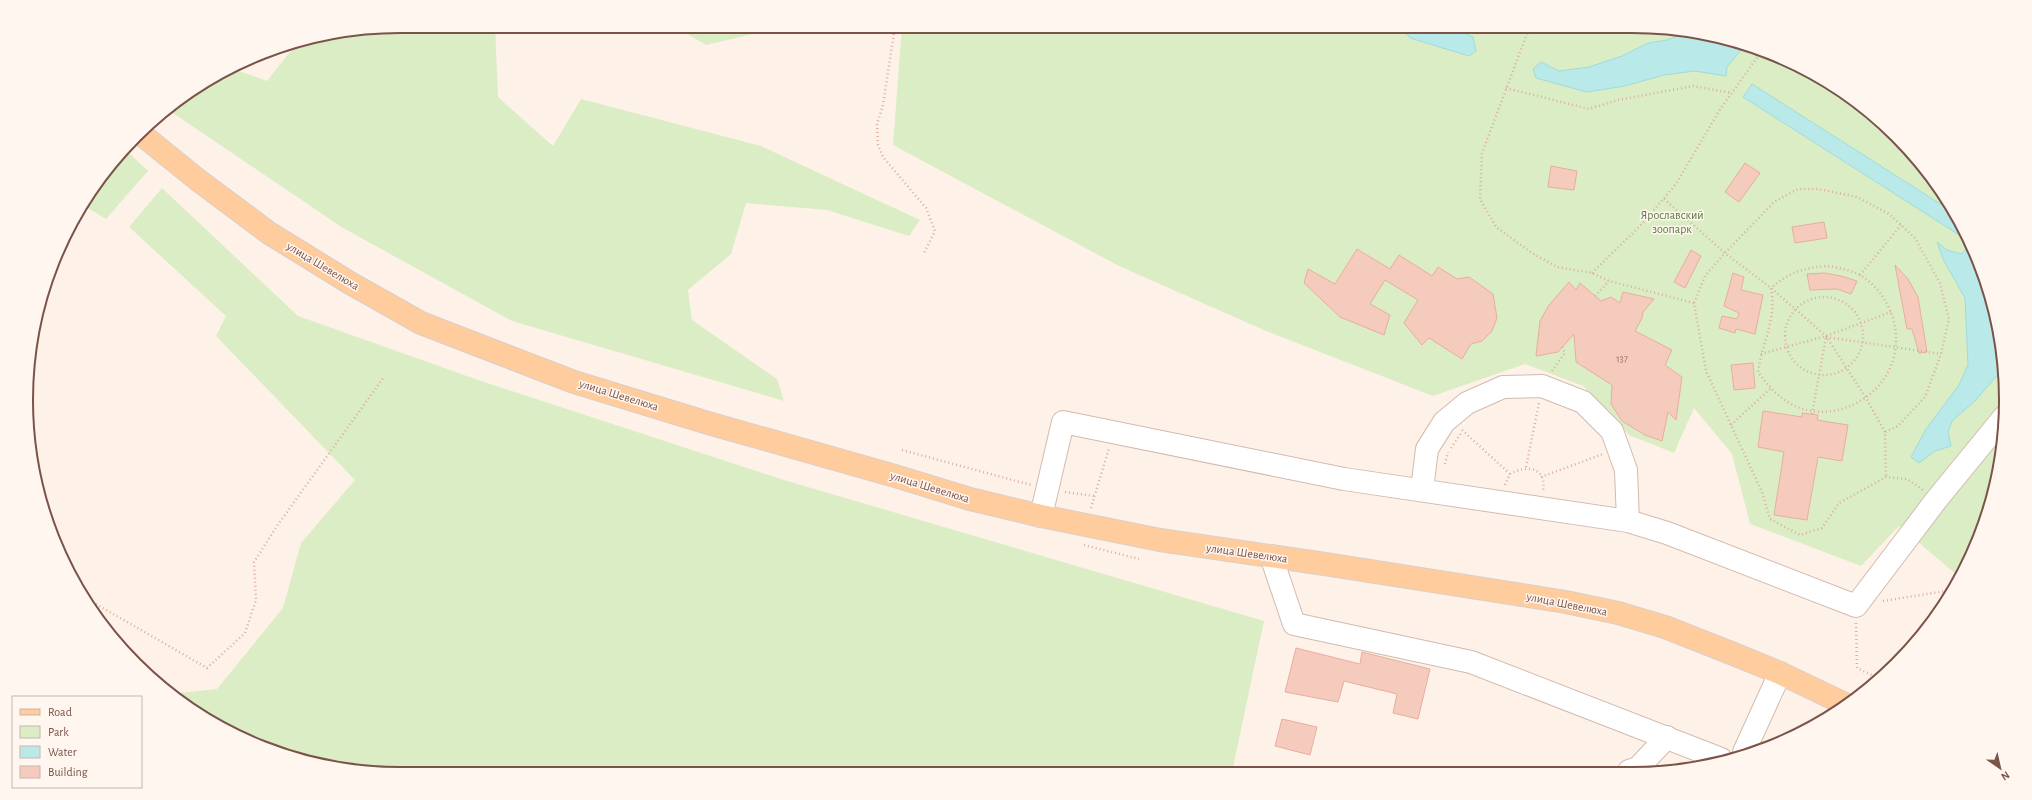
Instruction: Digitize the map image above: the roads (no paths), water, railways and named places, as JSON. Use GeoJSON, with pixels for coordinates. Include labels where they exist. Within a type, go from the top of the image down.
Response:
{"type":"FeatureCollection","features":[{"type":"Feature","properties":{"kind":"main road","name":"улица Шевелюха"},"geometry":{"type":"LineString","coordinates":[[144,136],[198,180],[269,233],[350,283],[421,323],[574,382],[708,423],[970,499],[1041,516],[1160,540],[1558,601],[1618,613],[1665,627],[1780,673],[1840,702]]}},
{"type":"Feature","properties":{"kind":"street"},"geometry":{"type":"LineString","coordinates":[[1422,490],[1427,449],[1453,426],[1467,403],[1503,387],[1540,398],[1583,402],[1612,431],[1626,470],[1628,521]]}},
{"type":"Feature","properties":{"kind":"street"},"geometry":{"type":"LineString","coordinates":[[1041,516],[1063,422],[1344,479],[1628,521],[1667,533],[1856,606],[1937,499],[1998,425]]}},
{"type":"Feature","properties":{"kind":"street"},"geometry":{"type":"LineString","coordinates":[[1272,556],[1294,624],[1471,662],[1668,737],[1716,757]]}},
{"type":"Feature","properties":{"kind":"street"},"geometry":{"type":"LineString","coordinates":[[1745,749],[1780,673]]}},
{"type":"Feature","properties":{"kind":"street"},"geometry":{"type":"LineString","coordinates":[[1638,767],[1668,737]]}},
{"type":"Feature","properties":{"kind":"water"},"geometry":{"type":"Polygon","coordinates":[[[1406,33],[1463,33],[1473,37],[1476,51],[1469,56],[1410,38],[1406,33]]]}},
{"type":"Feature","properties":{"kind":"water"},"geometry":{"type":"Polygon","coordinates":[[[1680,36],[1704,40],[1741,50],[1727,67],[1726,76],[1695,71],[1664,75],[1625,86],[1587,92],[1536,78],[1533,69],[1541,62],[1559,71],[1589,67],[1622,56],[1648,43],[1680,36]]]}},
{"type":"Feature","properties":{"kind":"water"},"geometry":{"type":"Polygon","coordinates":[[[1752,84],[1943,206],[1959,235],[1743,97],[1752,84]]]}},
{"type":"Feature","properties":{"kind":"water"},"geometry":{"type":"Polygon","coordinates":[[[1937,242],[1947,250],[1961,254],[1966,249],[1980,282],[1992,328],[1998,374],[1975,401],[1952,421],[1948,432],[1951,446],[1935,451],[1919,463],[1911,457],[1926,429],[1959,385],[1968,365],[1965,298],[1944,261],[1937,242]]]}},
{"type":"Feature","properties":{"kind":"park label","name":"Ярославский зоопарк"},"geometry":{"type":"Point","coordinates":[1672,222]}}]}
